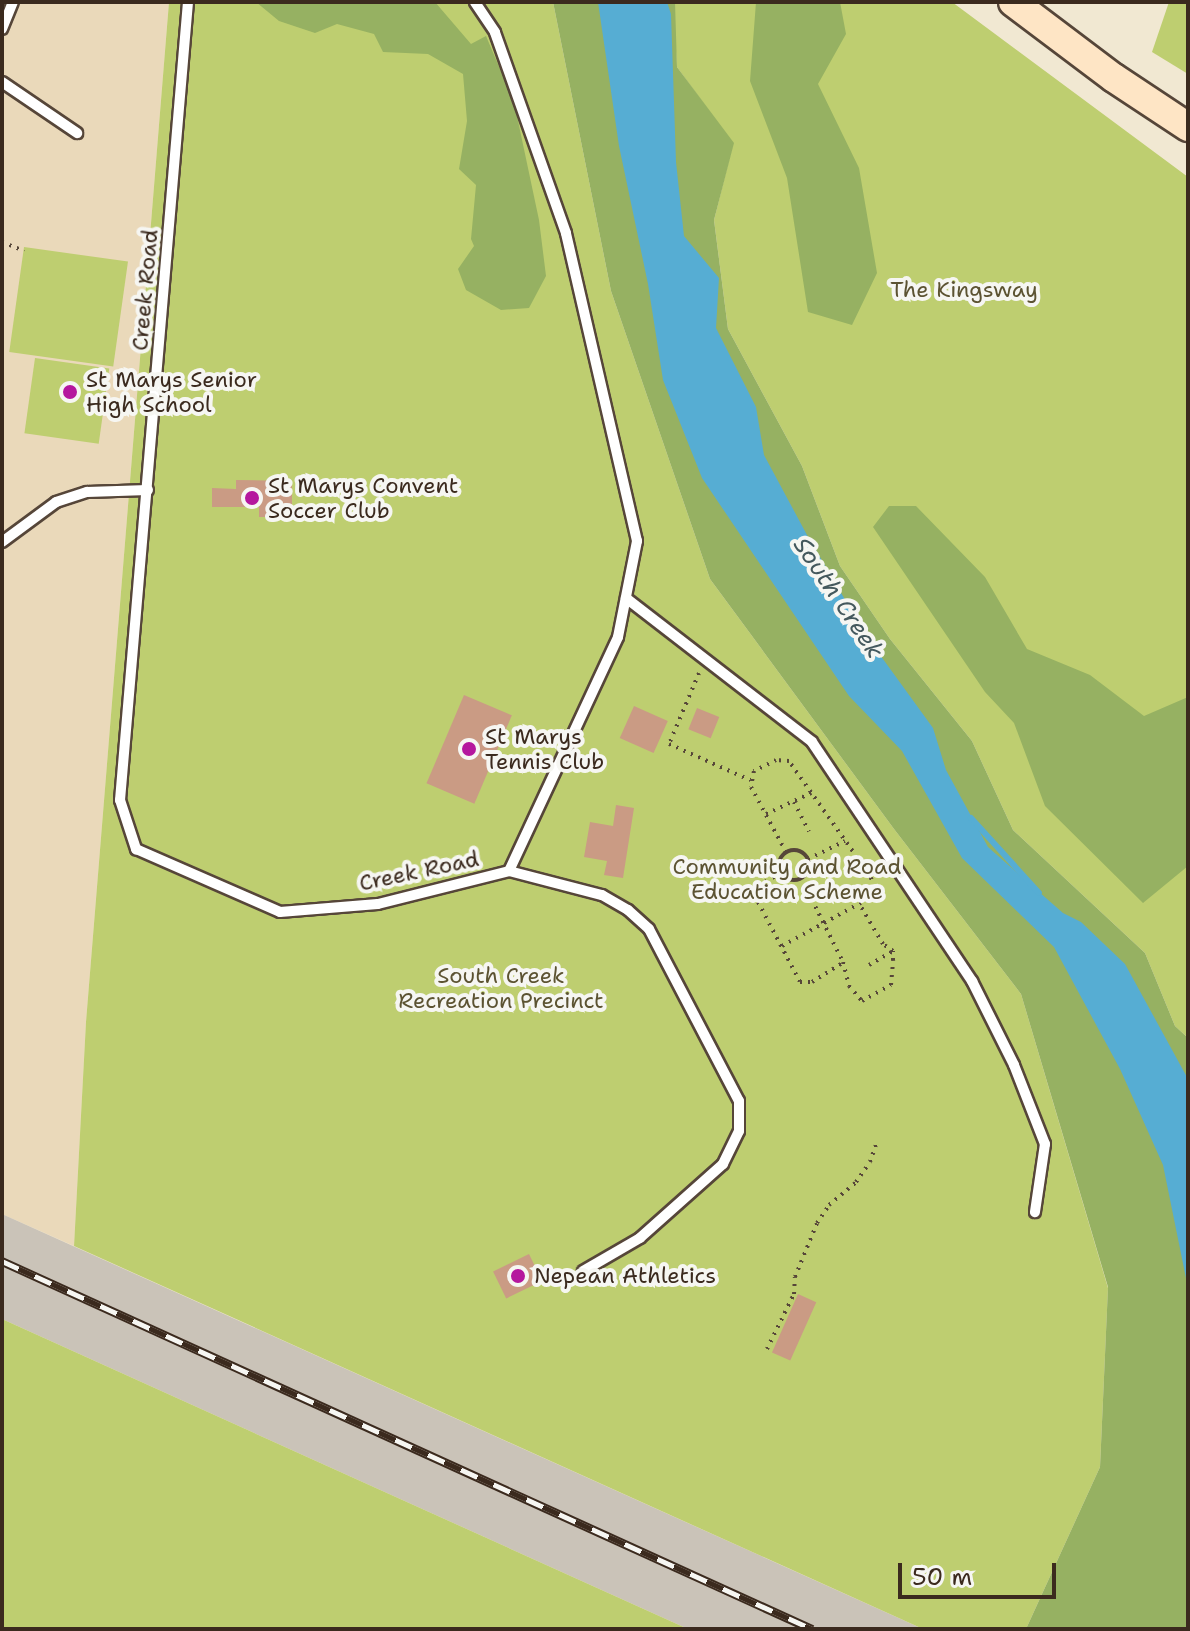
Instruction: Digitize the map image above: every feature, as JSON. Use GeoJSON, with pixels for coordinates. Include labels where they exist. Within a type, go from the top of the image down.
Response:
{"type":"FeatureCollection","features":[{"type":"Feature","properties":{"kind":"street"},"geometry":{"type":"LineString","coordinates":[[1013,2],[1114,78],[1188,127]]}},
{"type":"Feature","properties":{"kind":"lane"},"geometry":{"type":"LineString","coordinates":[[2,29],[13,2]]}},
{"type":"Feature","properties":{"kind":"lane","name":"Creek Road"},"geometry":{"type":"LineString","coordinates":[[188,2],[120,800],[136,849],[280,912],[378,904],[509,871],[618,637],[637,541],[566,233],[495,32],[475,2]]}},
{"type":"Feature","properties":{"kind":"lane"},"geometry":{"type":"LineString","coordinates":[[2,82],[77,133]]}},
{"type":"Feature","properties":{"kind":"lane"},"geometry":{"type":"LineString","coordinates":[[2,542],[56,502],[87,492],[148,490]]}},
{"type":"Feature","properties":{"kind":"lane"},"geometry":{"type":"LineString","coordinates":[[626,598],[812,742],[972,981],[1014,1065],[1045,1144],[1035,1212]]}},
{"type":"Feature","properties":{"kind":"lane"},"geometry":{"type":"LineString","coordinates":[[509,871],[602,895],[628,910],[649,929],[739,1101],[739,1131],[723,1164],[640,1238],[583,1271]]}},
{"type":"Feature","properties":{"kind":"path"},"geometry":{"type":"LineString","coordinates":[[2,242],[24,251]]}},
{"type":"Feature","properties":{"kind":"path"},"geometry":{"type":"LineString","coordinates":[[704,659],[669,744],[750,780],[786,852]]}},
{"type":"Feature","properties":{"kind":"path"},"geometry":{"type":"LineString","coordinates":[[750,780],[754,771],[776,760],[789,761],[871,877],[875,895],[782,946]]}},
{"type":"Feature","properties":{"kind":"path"},"geometry":{"type":"LineString","coordinates":[[766,814],[811,793]]}},
{"type":"Feature","properties":{"kind":"path"},"geometry":{"type":"LineString","coordinates":[[794,802],[809,831]]}},
{"type":"Feature","properties":{"kind":"path"},"geometry":{"type":"LineString","coordinates":[[808,859],[845,841]]}},
{"type":"Feature","properties":{"kind":"path"},"geometry":{"type":"LineString","coordinates":[[796,850],[808,859],[808,869],[801,878],[789,879],[781,873],[780,859],[786,852],[796,850]]}},
{"type":"Feature","properties":{"kind":"path"},"geometry":{"type":"LineString","coordinates":[[781,873],[761,884],[757,891],[758,902],[803,984],[843,962]]}},
{"type":"Feature","properties":{"kind":"path"},"geometry":{"type":"LineString","coordinates":[[801,878],[843,962],[849,986],[862,1001],[891,985],[893,951]]}},
{"type":"Feature","properties":{"kind":"path"},"geometry":{"type":"LineString","coordinates":[[860,905],[883,944],[893,951]]}},
{"type":"Feature","properties":{"kind":"path"},"geometry":{"type":"LineString","coordinates":[[869,965],[893,951]]}},
{"type":"Feature","properties":{"kind":"path"},"geometry":{"type":"LineString","coordinates":[[767,1349],[794,1294],[795,1277],[817,1223],[829,1205],[856,1182],[870,1162],[877,1142]]}},
{"type":"Feature","properties":{"kind":"shaded area","name":"St Marys Senior High School"},"geometry":{"type":"Polygon","coordinates":[[[2,2],[169,2],[86,1022],[74,1246],[2,1214],[2,2]]]}},
{"type":"Feature","properties":{"kind":"shaded area"},"geometry":{"type":"Polygon","coordinates":[[[2,1214],[923,1629],[688,1629],[2,1319],[2,1214]]]}},
{"type":"Feature","properties":{"kind":"green space","name":"South Creek Recreation Precinct"},"geometry":{"type":"Polygon","coordinates":[[[169,2],[553,2],[611,291],[710,579],[894,829],[1021,994],[1108,1288],[1100,1467],[1026,1629],[923,1629],[74,1246],[86,1022],[169,2]]]}},
{"type":"Feature","properties":{"kind":"green space"},"geometry":{"type":"Polygon","coordinates":[[[256,2],[435,2],[471,44],[486,36],[514,102],[539,220],[546,276],[529,308],[501,310],[466,290],[458,269],[474,246],[471,239],[476,185],[459,169],[467,121],[463,74],[428,54],[383,52],[374,34],[337,24],[315,33],[279,21],[256,2]]]}},
{"type":"Feature","properties":{"kind":"green space"},"geometry":{"type":"Polygon","coordinates":[[[553,2],[675,2],[677,67],[734,143],[714,220],[728,329],[802,466],[840,566],[890,639],[972,741],[1013,830],[1145,953],[1175,1026],[1188,1038],[1188,1629],[1026,1629],[1100,1467],[1108,1287],[1021,994],[894,829],[710,579],[611,291],[553,2]]]}},
{"type":"Feature","properties":{"kind":"green space","name":"The Kingsway"},"geometry":{"type":"Polygon","coordinates":[[[673,2],[952,2],[1188,177],[1188,1038],[1175,1026],[1145,953],[1013,830],[972,741],[890,639],[840,566],[802,466],[728,329],[714,220],[733,144],[677,67],[673,2]]]}},
{"type":"Feature","properties":{"kind":"green space"},"geometry":{"type":"Polygon","coordinates":[[[756,2],[840,2],[846,34],[818,84],[859,168],[877,273],[852,325],[808,312],[787,178],[750,81],[756,2]]]}},
{"type":"Feature","properties":{"kind":"green space"},"geometry":{"type":"Polygon","coordinates":[[[1169,2],[1188,2],[1188,74],[1152,52],[1169,2]]]}},
{"type":"Feature","properties":{"kind":"green space"},"geometry":{"type":"Polygon","coordinates":[[[24,247],[128,262],[113,367],[9,352],[24,247]]]}},
{"type":"Feature","properties":{"kind":"green space"},"geometry":{"type":"Polygon","coordinates":[[[35,358],[109,368],[99,444],[24,433],[35,358]]]}},
{"type":"Feature","properties":{"kind":"green space"},"geometry":{"type":"Polygon","coordinates":[[[889,506],[916,506],[985,577],[1027,649],[1090,675],[1144,716],[1188,697],[1188,866],[1143,903],[1045,806],[1014,723],[985,692],[873,527],[889,506]]]}},
{"type":"Feature","properties":{"kind":"green space"},"geometry":{"type":"Polygon","coordinates":[[[2,1319],[688,1629],[2,1629],[2,1319]]]}},
{"type":"Feature","properties":{"kind":"water"},"geometry":{"type":"Polygon","coordinates":[[[598,2],[667,2],[671,14],[676,162],[684,236],[719,278],[716,328],[756,407],[764,455],[807,535],[867,637],[933,728],[946,770],[988,847],[1063,913],[1081,922],[1125,964],[1188,1079],[1188,1288],[1163,1165],[1120,1069],[1054,947],[962,858],[902,751],[849,696],[702,478],[663,380],[648,284],[619,146],[598,2]]]}},
{"type":"Feature","properties":{"kind":"building","name":"St Marys Convent Soccer Club"},"geometry":{"type":"Polygon","coordinates":[[[236,480],[292,481],[292,517],[259,517],[259,507],[212,507],[212,488],[236,489],[236,480]]]}},
{"type":"Feature","properties":{"kind":"building","name":"St Marys Tennis Club"},"geometry":{"type":"Polygon","coordinates":[[[464,695],[512,715],[474,804],[426,783],[464,695]]]}},
{"type":"Feature","properties":{"kind":"building"},"geometry":{"type":"Polygon","coordinates":[[[634,706],[668,721],[654,753],[620,738],[634,706]]]}},
{"type":"Feature","properties":{"kind":"building"},"geometry":{"type":"Polygon","coordinates":[[[697,708],[719,717],[711,738],[688,729],[697,708]]]}},
{"type":"Feature","properties":{"kind":"building"},"geometry":{"type":"Polygon","coordinates":[[[616,805],[634,808],[623,878],[604,875],[607,861],[584,857],[590,822],[613,826],[616,805]]]}},
{"type":"Feature","properties":{"kind":"building","name":"Nepean Athletics"},"geometry":{"type":"Polygon","coordinates":[[[529,1254],[542,1281],[506,1298],[493,1272],[529,1254]]]}},
{"type":"Feature","properties":{"kind":"building"},"geometry":{"type":"Polygon","coordinates":[[[798,1294],[816,1302],[790,1361],[772,1352],[798,1294]]]}},
{"type":"Feature","properties":{"kind":"waterway","name":"South Creek"},"geometry":{"type":"LineString","coordinates":[[971,818],[1039,893]]}},
{"type":"Feature","properties":{"kind":"railway"},"geometry":{"type":"LineString","coordinates":[[2,1261],[812,1629]]}},
{"type":"Feature","properties":{"kind":"place","name":"St Marys Senior High School"},"geometry":{"type":"Point","coordinates":[70,392]}},
{"type":"Feature","properties":{"kind":"place","name":"St Marys Convent Soccer Club"},"geometry":{"type":"Point","coordinates":[252,498]}},
{"type":"Feature","properties":{"kind":"place","name":"St Marys Tennis Club"},"geometry":{"type":"Point","coordinates":[469,749]}},
{"type":"Feature","properties":{"kind":"place","name":"Nepean Athletics"},"geometry":{"type":"Point","coordinates":[518,1276]}},
{"type":"Feature","properties":{"kind":"park label","name":"Community and Road Education Scheme"},"geometry":{"type":"Point","coordinates":[787,878]}}]}
